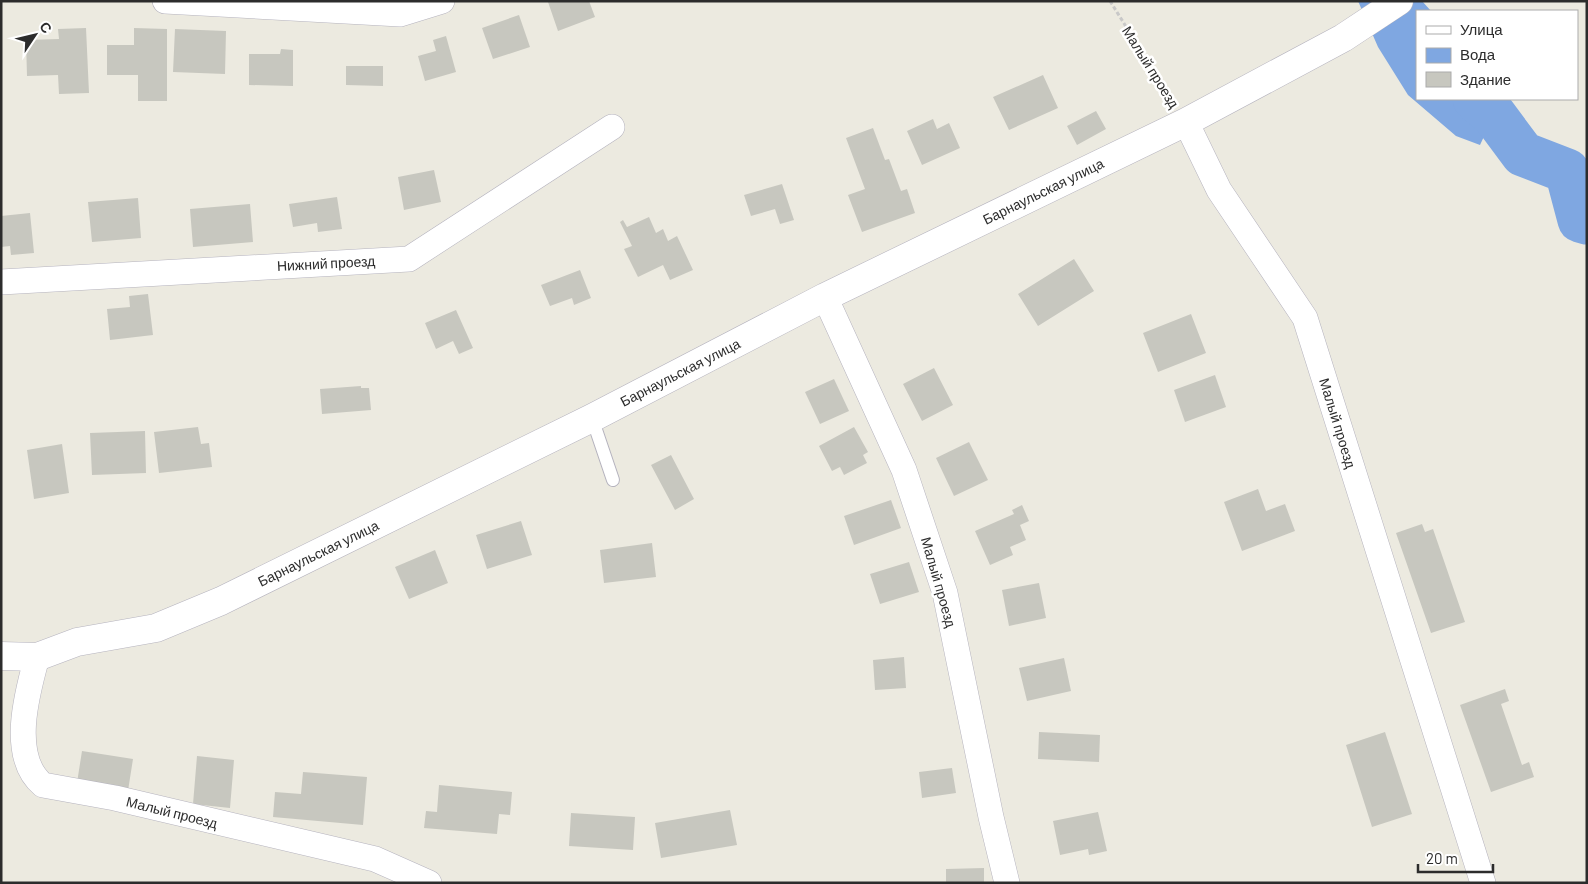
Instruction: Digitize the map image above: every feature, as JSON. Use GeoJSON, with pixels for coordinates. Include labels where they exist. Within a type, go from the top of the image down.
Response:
{"type":"FeatureCollection","features":[{"type":"Feature","properties":{"kind":"street"},"geometry":{"type":"LineString","coordinates":[[165,1],[400,14],[442,1]]}},
{"type":"Feature","properties":{"kind":"street","name":"Барнаульская улица"},"geometry":{"type":"LineString","coordinates":[[1,656],[37,657],[77,642],[156,628],[221,601],[592,418],[825,297],[1186,122],[1343,38],[1400,1]]}},
{"type":"Feature","properties":{"kind":"street","name":"Малый проезд"},"geometry":{"type":"LineString","coordinates":[[1186,122],[1219,190],[1305,318],[1483,883]]}},
{"type":"Feature","properties":{"kind":"street","name":"Нижний проезд"},"geometry":{"type":"LineString","coordinates":[[1,282],[409,259],[612,127]]}},
{"type":"Feature","properties":{"kind":"street","name":"Малый проезд"},"geometry":{"type":"LineString","coordinates":[[825,297],[904,470],[945,593],[991,817],[1007,883]]}},
{"type":"Feature","properties":{"kind":"street","name":"Малый проезд"},"geometry":{"type":"LineString","coordinates":[[37,657],[24,703],[25,748],[28,766],[34,777],[43,785],[115,798],[375,859],[429,883]]}},
{"type":"Feature","properties":{"kind":"lane"},"geometry":{"type":"LineString","coordinates":[[592,418],[613,480]]}},
{"type":"Feature","properties":{"kind":"path","name":"Малый проезд"},"geometry":{"type":"LineString","coordinates":[[1110,1],[1186,122]]}},
{"type":"Feature","properties":{"kind":"water"},"geometry":{"type":"Polygon","coordinates":[[[1358,1],[1422,1],[1430,10],[1416,10],[1416,100],[1493,100],[1494,115],[1480,145],[1456,136],[1408,95],[1378,47],[1358,1]]]}},
{"type":"Feature","properties":{"kind":"building"},"geometry":{"type":"Polygon","coordinates":[[[589,1],[595,17],[558,31],[548,2],[589,1]]]}},
{"type":"Feature","properties":{"kind":"building"},"geometry":{"type":"Polygon","coordinates":[[[519,15],[530,47],[493,59],[482,28],[519,15]]]}},
{"type":"Feature","properties":{"kind":"building"},"geometry":{"type":"Polygon","coordinates":[[[86,28],[89,93],[59,94],[58,75],[27,76],[26,40],[59,39],[58,29],[86,28]]]}},
{"type":"Feature","properties":{"kind":"building"},"geometry":{"type":"Polygon","coordinates":[[[134,28],[167,29],[167,101],[138,101],[138,75],[107,75],[107,45],[134,45],[134,28]]]}},
{"type":"Feature","properties":{"kind":"building"},"geometry":{"type":"Polygon","coordinates":[[[175,29],[226,31],[225,74],[173,72],[175,29]]]}},
{"type":"Feature","properties":{"kind":"building"},"geometry":{"type":"Polygon","coordinates":[[[446,36],[456,72],[425,81],[418,56],[436,51],[433,40],[446,36]]]}},
{"type":"Feature","properties":{"kind":"building"},"geometry":{"type":"Polygon","coordinates":[[[281,49],[293,50],[293,86],[249,85],[249,54],[280,54],[281,49]]]}},
{"type":"Feature","properties":{"kind":"building"},"geometry":{"type":"Polygon","coordinates":[[[346,66],[383,66],[383,86],[346,85],[346,66]]]}},
{"type":"Feature","properties":{"kind":"building"},"geometry":{"type":"Polygon","coordinates":[[[1043,75],[1058,108],[1009,130],[993,97],[1043,75]]]}},
{"type":"Feature","properties":{"kind":"building"},"geometry":{"type":"Polygon","coordinates":[[[1096,111],[1106,129],[1077,145],[1067,126],[1096,111]]]}},
{"type":"Feature","properties":{"kind":"building"},"geometry":{"type":"Polygon","coordinates":[[[933,119],[937,129],[949,123],[960,148],[922,165],[907,131],[933,119]]]}},
{"type":"Feature","properties":{"kind":"building"},"geometry":{"type":"Polygon","coordinates":[[[873,128],[885,160],[889,159],[901,191],[907,189],[915,213],[862,232],[848,195],[865,189],[846,138],[873,128]]]}},
{"type":"Feature","properties":{"kind":"building"},"geometry":{"type":"Polygon","coordinates":[[[434,170],[441,202],[404,210],[398,177],[434,170]]]}},
{"type":"Feature","properties":{"kind":"building"},"geometry":{"type":"Polygon","coordinates":[[[782,184],[794,220],[780,224],[775,209],[751,216],[744,195],[782,184]]]}},
{"type":"Feature","properties":{"kind":"building"},"geometry":{"type":"Polygon","coordinates":[[[337,197],[342,229],[318,232],[317,223],[293,227],[289,204],[337,197]]]}},
{"type":"Feature","properties":{"kind":"building"},"geometry":{"type":"Polygon","coordinates":[[[138,198],[141,238],[92,242],[88,202],[138,198]]]}},
{"type":"Feature","properties":{"kind":"building"},"geometry":{"type":"Polygon","coordinates":[[[250,204],[253,242],[193,247],[190,209],[250,204]]]}},
{"type":"Feature","properties":{"kind":"building"},"geometry":{"type":"Polygon","coordinates":[[[30,213],[34,253],[11,255],[10,246],[1,247],[1,216],[30,213]]]}},
{"type":"Feature","properties":{"kind":"building"},"geometry":{"type":"Polygon","coordinates":[[[649,217],[656,233],[663,229],[668,241],[677,236],[693,270],[670,280],[663,265],[638,277],[624,249],[632,246],[620,222],[623,220],[627,227],[649,217]]]}},
{"type":"Feature","properties":{"kind":"building"},"geometry":{"type":"Polygon","coordinates":[[[1074,259],[1094,291],[1038,326],[1018,294],[1074,259]]]}},
{"type":"Feature","properties":{"kind":"building"},"geometry":{"type":"Polygon","coordinates":[[[580,270],[591,298],[574,305],[572,298],[550,306],[541,285],[580,270]]]}},
{"type":"Feature","properties":{"kind":"building"},"geometry":{"type":"Polygon","coordinates":[[[148,294],[153,335],[110,340],[107,309],[130,307],[129,296],[148,294]]]}},
{"type":"Feature","properties":{"kind":"building"},"geometry":{"type":"Polygon","coordinates":[[[456,310],[473,348],[459,354],[453,341],[436,349],[425,323],[456,310]]]}},
{"type":"Feature","properties":{"kind":"building"},"geometry":{"type":"Polygon","coordinates":[[[1191,314],[1206,353],[1158,372],[1143,333],[1191,314]]]}},
{"type":"Feature","properties":{"kind":"building"},"geometry":{"type":"Polygon","coordinates":[[[934,368],[953,405],[922,421],[903,384],[934,368]]]}},
{"type":"Feature","properties":{"kind":"building"},"geometry":{"type":"Polygon","coordinates":[[[1215,375],[1226,407],[1185,422],[1174,390],[1215,375]]]}},
{"type":"Feature","properties":{"kind":"building"},"geometry":{"type":"Polygon","coordinates":[[[834,379],[849,411],[820,424],[805,392],[834,379]]]}},
{"type":"Feature","properties":{"kind":"building"},"geometry":{"type":"Polygon","coordinates":[[[361,386],[361,388],[369,388],[371,410],[322,414],[320,389],[361,386]]]}},
{"type":"Feature","properties":{"kind":"building"},"geometry":{"type":"Polygon","coordinates":[[[198,427],[201,444],[209,443],[212,467],[159,473],[154,432],[198,427]]]}},
{"type":"Feature","properties":{"kind":"building"},"geometry":{"type":"Polygon","coordinates":[[[854,427],[868,452],[863,455],[867,463],[844,475],[840,467],[832,471],[819,446],[854,427]]]}},
{"type":"Feature","properties":{"kind":"building"},"geometry":{"type":"Polygon","coordinates":[[[145,431],[146,473],[92,475],[90,433],[145,431]]]}},
{"type":"Feature","properties":{"kind":"building"},"geometry":{"type":"Polygon","coordinates":[[[969,442],[988,480],[954,496],[936,458],[969,442]]]}},
{"type":"Feature","properties":{"kind":"building"},"geometry":{"type":"Polygon","coordinates":[[[62,444],[69,493],[34,499],[27,450],[62,444]]]}},
{"type":"Feature","properties":{"kind":"building"},"geometry":{"type":"Polygon","coordinates":[[[671,455],[694,499],[675,510],[651,465],[671,455]]]}},
{"type":"Feature","properties":{"kind":"building"},"geometry":{"type":"Polygon","coordinates":[[[1258,489],[1266,511],[1285,504],[1295,531],[1242,551],[1224,502],[1258,489]]]}},
{"type":"Feature","properties":{"kind":"building"},"geometry":{"type":"Polygon","coordinates":[[[891,500],[901,528],[854,545],[844,516],[891,500]]]}},
{"type":"Feature","properties":{"kind":"building"},"geometry":{"type":"Polygon","coordinates":[[[1022,505],[1029,521],[1020,525],[1026,540],[1010,547],[1013,555],[990,565],[975,531],[1014,514],[1012,510],[1022,505]]]}},
{"type":"Feature","properties":{"kind":"building"},"geometry":{"type":"Polygon","coordinates":[[[521,521],[532,555],[487,569],[476,535],[521,521]]]}},
{"type":"Feature","properties":{"kind":"building"},"geometry":{"type":"Polygon","coordinates":[[[1422,524],[1425,532],[1433,529],[1465,622],[1431,633],[1396,533],[1422,524]]]}},
{"type":"Feature","properties":{"kind":"building"},"geometry":{"type":"Polygon","coordinates":[[[652,543],[656,577],[604,583],[600,550],[652,543]]]}},
{"type":"Feature","properties":{"kind":"building"},"geometry":{"type":"Polygon","coordinates":[[[435,550],[448,583],[409,599],[395,567],[435,550]]]}},
{"type":"Feature","properties":{"kind":"building"},"geometry":{"type":"Polygon","coordinates":[[[909,562],[919,592],[880,604],[870,574],[909,562]]]}},
{"type":"Feature","properties":{"kind":"building"},"geometry":{"type":"Polygon","coordinates":[[[1039,583],[1046,618],[1009,626],[1002,590],[1039,583]]]}},
{"type":"Feature","properties":{"kind":"building"},"geometry":{"type":"Polygon","coordinates":[[[904,657],[906,688],[875,690],[873,660],[904,657]]]}},
{"type":"Feature","properties":{"kind":"building"},"geometry":{"type":"Polygon","coordinates":[[[1064,658],[1071,691],[1027,701],[1019,668],[1064,658]]]}},
{"type":"Feature","properties":{"kind":"building"},"geometry":{"type":"Polygon","coordinates":[[[1505,689],[1509,701],[1501,704],[1522,765],[1529,762],[1534,777],[1491,792],[1460,705],[1505,689]]]}},
{"type":"Feature","properties":{"kind":"building"},"geometry":{"type":"Polygon","coordinates":[[[1039,732],[1100,735],[1099,762],[1038,759],[1039,732]]]}},
{"type":"Feature","properties":{"kind":"building"},"geometry":{"type":"Polygon","coordinates":[[[1385,732],[1412,814],[1372,827],[1346,745],[1385,732]]]}},
{"type":"Feature","properties":{"kind":"building"},"geometry":{"type":"Polygon","coordinates":[[[82,751],[133,759],[127,797],[76,789],[82,751]]]}},
{"type":"Feature","properties":{"kind":"building"},"geometry":{"type":"Polygon","coordinates":[[[197,756],[234,760],[230,808],[193,804],[197,756]]]}},
{"type":"Feature","properties":{"kind":"building"},"geometry":{"type":"Polygon","coordinates":[[[952,768],[956,793],[922,798],[919,772],[952,768]]]}},
{"type":"Feature","properties":{"kind":"building"},"geometry":{"type":"Polygon","coordinates":[[[303,772],[367,777],[363,825],[273,817],[275,792],[301,794],[303,772]]]}},
{"type":"Feature","properties":{"kind":"building"},"geometry":{"type":"Polygon","coordinates":[[[439,785],[512,792],[510,815],[499,814],[497,834],[424,828],[426,811],[437,812],[439,785]]]}},
{"type":"Feature","properties":{"kind":"building"},"geometry":{"type":"Polygon","coordinates":[[[730,810],[737,845],[661,858],[655,823],[730,810]]]}},
{"type":"Feature","properties":{"kind":"building"},"geometry":{"type":"Polygon","coordinates":[[[1098,812],[1107,851],[1089,855],[1088,849],[1060,855],[1053,821],[1098,812]]]}},
{"type":"Feature","properties":{"kind":"building"},"geometry":{"type":"Polygon","coordinates":[[[571,813],[635,817],[633,850],[569,846],[571,813]]]}},
{"type":"Feature","properties":{"kind":"building"},"geometry":{"type":"Polygon","coordinates":[[[984,868],[984,883],[946,883],[946,869],[984,868]]]}},
{"type":"Feature","properties":{"kind":"waterway"},"geometry":{"type":"LineString","coordinates":[[1476,100],[1494,115],[1523,154],[1567,171],[1580,220],[1587,222]]}}]}
